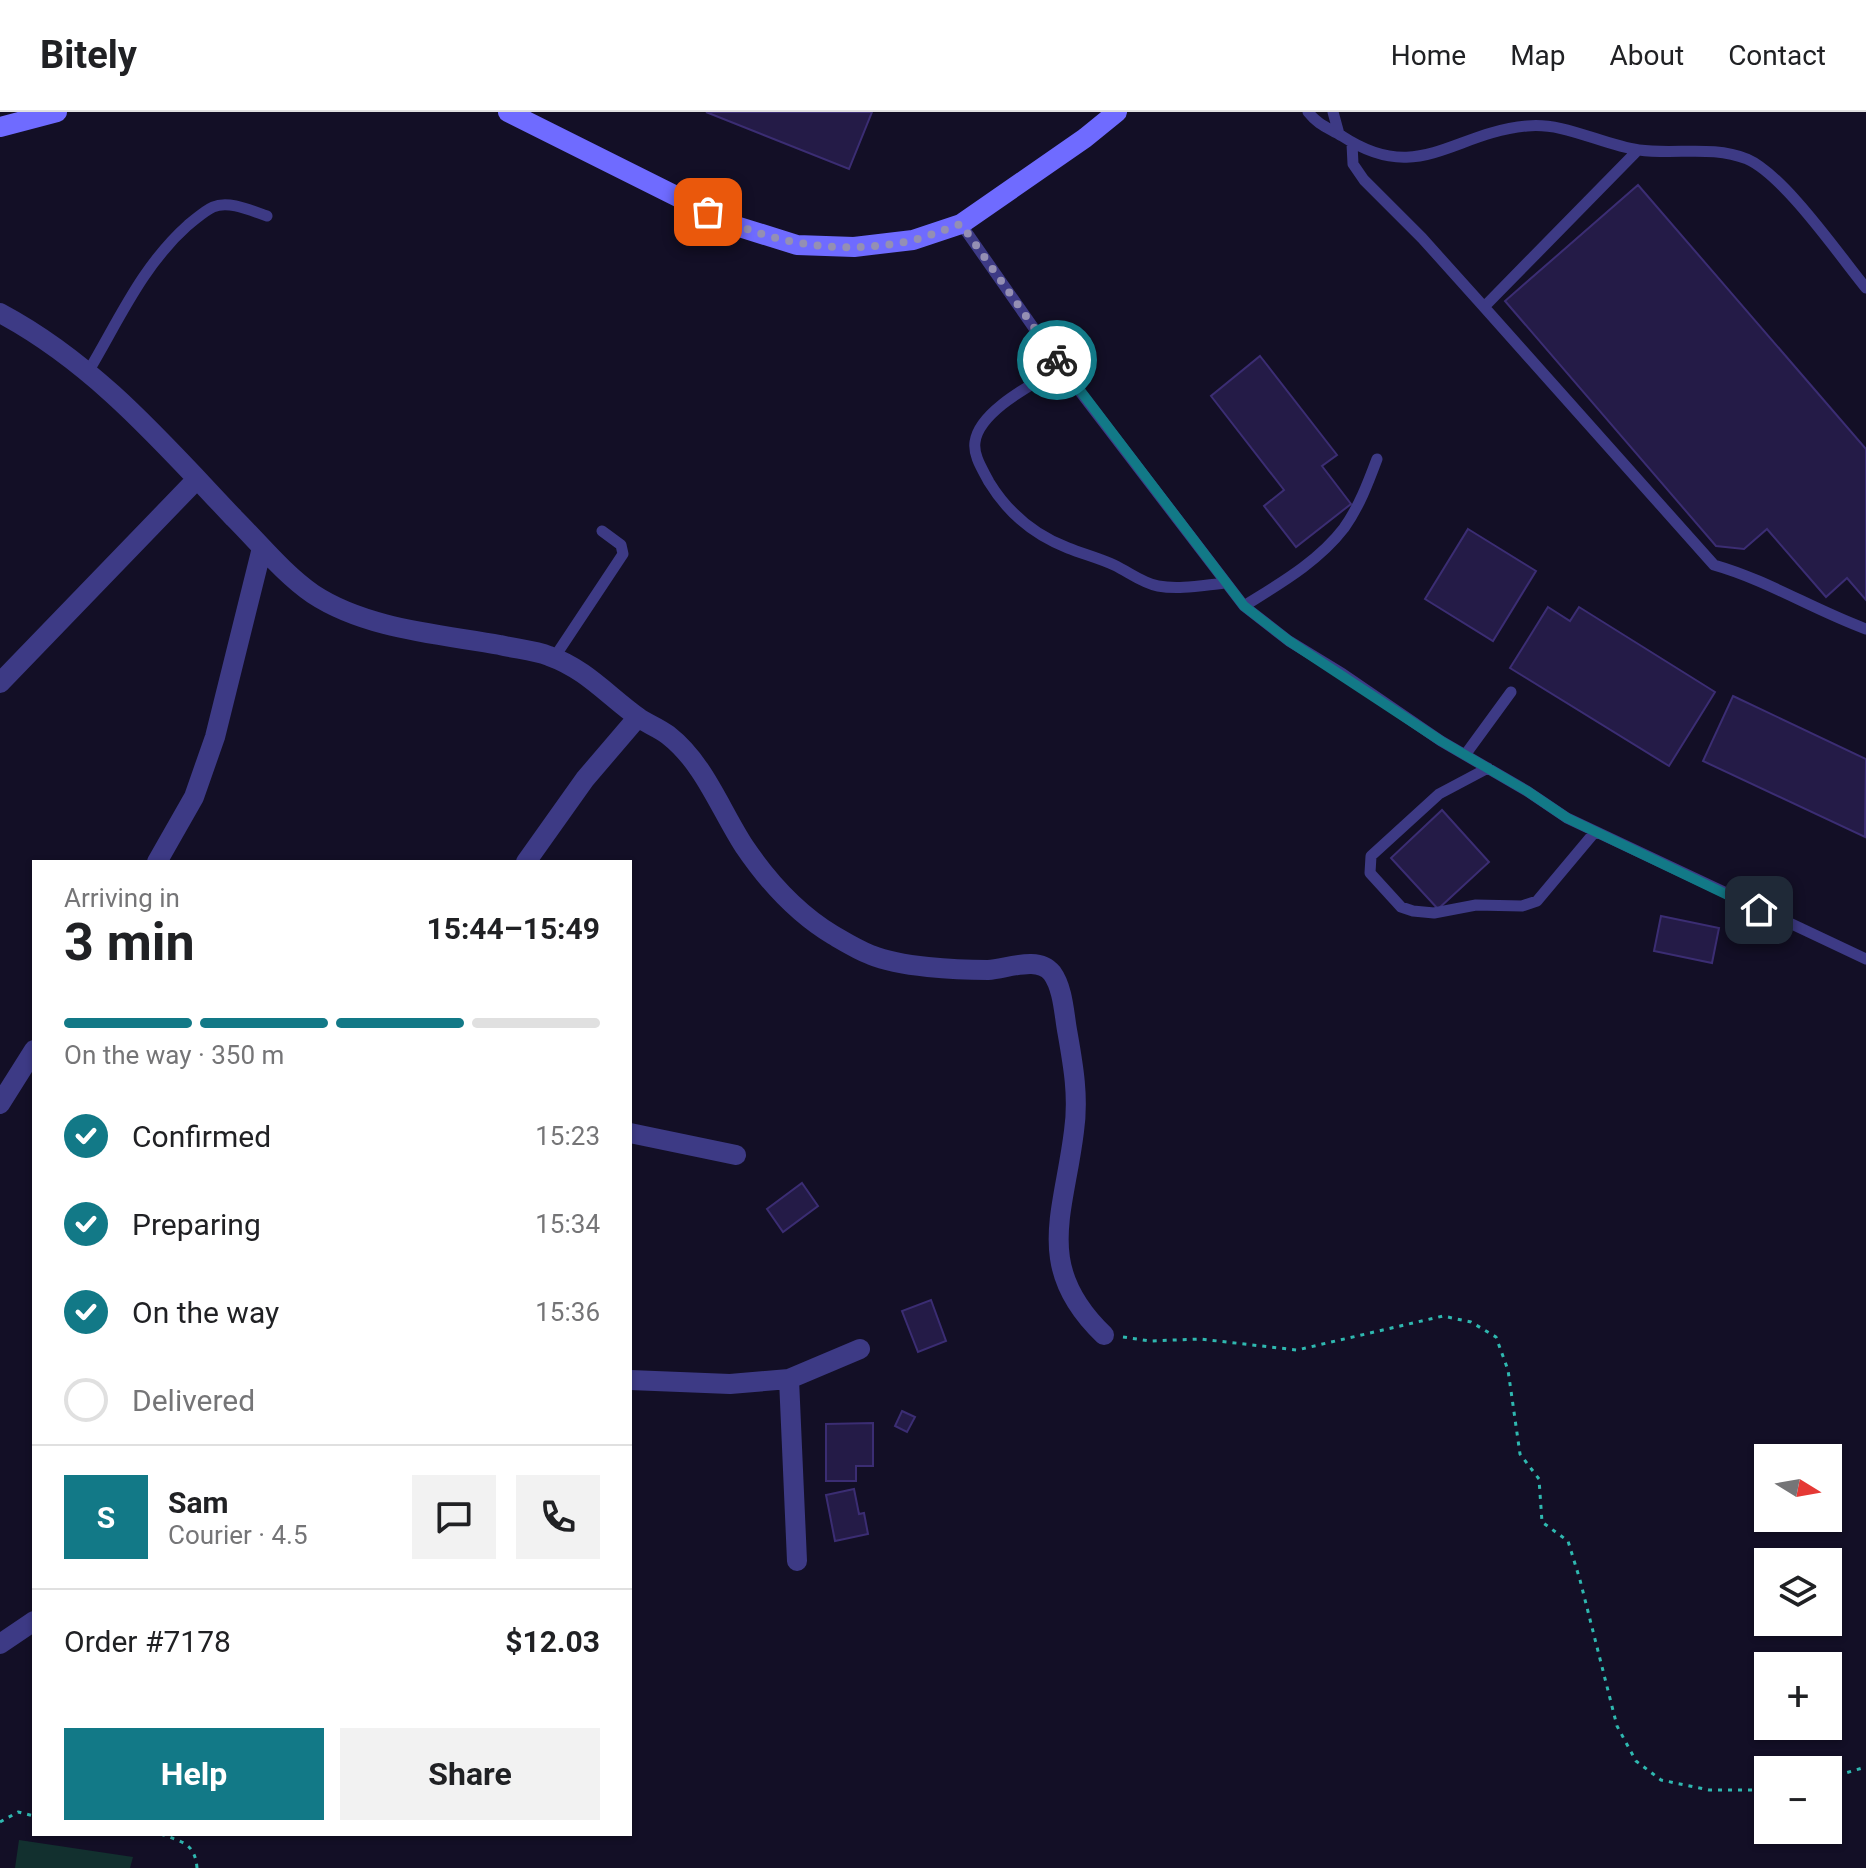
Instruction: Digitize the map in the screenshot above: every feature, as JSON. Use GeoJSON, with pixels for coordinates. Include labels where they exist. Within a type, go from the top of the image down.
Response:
{"type":"FeatureCollection","features":[{"type":"Feature","properties":{"kind":"street"},"geometry":{"type":"LineString","coordinates":[[0,127],[57,112]]}},
{"type":"Feature","properties":{"kind":"street"},"geometry":{"type":"LineString","coordinates":[[508,112],[736,226],[797,245],[854,247],[913,240],[961,224],[1085,138],[1117,112]]}},
{"type":"Feature","properties":{"kind":"street"},"geometry":{"type":"LineString","coordinates":[[0,313],[57,347],[156,433],[262,548],[313,594],[375,621],[554,658],[596,681],[638,717],[669,736],[694,763],[745,848],[779,891],[829,933],[873,956],[937,968],[991,970],[1031,964],[1043,966],[1051,973],[1061,997],[1077,1082],[1075,1128],[1059,1217],[1057,1249],[1066,1279],[1082,1313],[1104,1335]]}},
{"type":"Feature","properties":{"kind":"street"},"geometry":{"type":"LineString","coordinates":[[0,683],[197,479]]}},
{"type":"Feature","properties":{"kind":"street"},"geometry":{"type":"LineString","coordinates":[[158,860],[194,797],[215,737],[262,548]]}},
{"type":"Feature","properties":{"kind":"street"},"geometry":{"type":"LineString","coordinates":[[527,860],[585,779],[638,717]]}},
{"type":"Feature","properties":{"kind":"street"},"geometry":{"type":"LineString","coordinates":[[0,1104],[32,1053]]}},
{"type":"Feature","properties":{"kind":"street"},"geometry":{"type":"LineString","coordinates":[[632,1133],[736,1155]]}},
{"type":"Feature","properties":{"kind":"street"},"geometry":{"type":"LineString","coordinates":[[632,1380],[730,1384],[789,1379],[860,1349]]}},
{"type":"Feature","properties":{"kind":"street"},"geometry":{"type":"LineString","coordinates":[[789,1379],[797,1561]]}},
{"type":"Feature","properties":{"kind":"street"},"geometry":{"type":"LineString","coordinates":[[0,1644],[32,1622]]}},
{"type":"Feature","properties":{"kind":"lane"},"geometry":{"type":"LineString","coordinates":[[1308,112],[1325,129],[1339,134],[1352,144],[1399,159],[1428,156],[1530,125],[1638,150],[1717,151],[1748,160],[1774,176],[1866,288]]}},
{"type":"Feature","properties":{"kind":"lane"},"geometry":{"type":"LineString","coordinates":[[1333,112],[1339,134]]}},
{"type":"Feature","properties":{"kind":"lane"},"geometry":{"type":"LineString","coordinates":[[1352,144],[1353,164],[1364,180],[1422,238],[1714,565],[1753,578],[1866,629]]}},
{"type":"Feature","properties":{"kind":"lane"},"geometry":{"type":"LineString","coordinates":[[1484,307],[1638,150]]}},
{"type":"Feature","properties":{"kind":"lane"},"geometry":{"type":"LineString","coordinates":[[88,372],[138,282],[155,259],[190,224],[215,205],[244,208],[267,216]]}},
{"type":"Feature","properties":{"kind":"lane"},"geometry":{"type":"LineString","coordinates":[[961,224],[1061,367],[1244,606],[1289,641],[1465,755],[1594,833],[1866,959]]}},
{"type":"Feature","properties":{"kind":"lane"},"geometry":{"type":"LineString","coordinates":[[1061,367],[1013,397],[983,423],[975,442],[978,464],[998,497],[1022,522],[1044,537],[1113,564],[1157,586],[1226,583]]}},
{"type":"Feature","properties":{"kind":"lane"},"geometry":{"type":"LineString","coordinates":[[1244,606],[1307,564],[1343,529],[1360,502],[1377,459]]}},
{"type":"Feature","properties":{"kind":"lane"},"geometry":{"type":"LineString","coordinates":[[554,658],[623,554],[621,545],[602,531]]}},
{"type":"Feature","properties":{"kind":"lane"},"geometry":{"type":"LineString","coordinates":[[1465,755],[1511,692]]}},
{"type":"Feature","properties":{"kind":"lane"},"geometry":{"type":"LineString","coordinates":[[1488,768],[1439,794],[1371,856],[1370,873],[1401,907],[1434,913],[1476,905],[1522,906],[1537,901],[1594,833]]}},
{"type":"Feature","properties":{"kind":"path"},"geometry":{"type":"LineString","coordinates":[[1104,1335],[1150,1341],[1200,1339],[1297,1350],[1443,1316],[1471,1322],[1496,1337],[1508,1370],[1520,1454],[1539,1479],[1542,1522],[1568,1541],[1617,1726],[1636,1761],[1661,1780],[1673,1783],[1709,1790],[1754,1790]]}},
{"type":"Feature","properties":{"kind":"path"},"geometry":{"type":"LineString","coordinates":[[1842,1774],[1866,1767]]}},
{"type":"Feature","properties":{"kind":"path"},"geometry":{"type":"LineString","coordinates":[[0,1822],[18,1812],[32,1816]]}},
{"type":"Feature","properties":{"kind":"path"},"geometry":{"type":"LineString","coordinates":[[166,1836],[188,1845],[196,1854],[197,1868]]}},
{"type":"Feature","properties":{"kind":"green space"},"geometry":{"type":"Polygon","coordinates":[[[19,1840],[133,1857],[130,1868],[15,1868],[19,1840]]]}},
{"type":"Feature","properties":{"kind":"building"},"geometry":{"type":"Polygon","coordinates":[[[706,112],[872,112],[849,169],[706,112]]]}},
{"type":"Feature","properties":{"kind":"building"},"geometry":{"type":"Polygon","coordinates":[[[1638,185],[1866,449],[1866,600],[1847,578],[1826,597],[1767,529],[1744,549],[1716,546],[1505,301],[1638,185]]]}},
{"type":"Feature","properties":{"kind":"building"},"geometry":{"type":"Polygon","coordinates":[[[1260,356],[1337,455],[1322,466],[1351,504],[1296,547],[1264,506],[1284,490],[1211,396],[1260,356]]]}},
{"type":"Feature","properties":{"kind":"building"},"geometry":{"type":"Polygon","coordinates":[[[1468,529],[1536,571],[1493,641],[1425,599],[1468,529]]]}},
{"type":"Feature","properties":{"kind":"building"},"geometry":{"type":"Polygon","coordinates":[[[1548,607],[1570,621],[1579,607],[1715,692],[1669,766],[1510,668],[1548,607]]]}},
{"type":"Feature","properties":{"kind":"building"},"geometry":{"type":"Polygon","coordinates":[[[1733,696],[1866,759],[1865,837],[1703,761],[1733,696]]]}},
{"type":"Feature","properties":{"kind":"building"},"geometry":{"type":"Polygon","coordinates":[[[1442,810],[1489,862],[1438,909],[1391,858],[1442,810]]]}},
{"type":"Feature","properties":{"kind":"building"},"geometry":{"type":"Polygon","coordinates":[[[1661,916],[1719,928],[1712,963],[1654,951],[1661,916]]]}},
{"type":"Feature","properties":{"kind":"building"},"geometry":{"type":"Polygon","coordinates":[[[802,1183],[818,1206],[783,1232],[767,1209],[802,1183]]]}},
{"type":"Feature","properties":{"kind":"building"},"geometry":{"type":"Polygon","coordinates":[[[931,1300],[946,1341],[918,1352],[902,1311],[931,1300]]]}},
{"type":"Feature","properties":{"kind":"building"},"geometry":{"type":"Polygon","coordinates":[[[902,1411],[915,1417],[907,1432],[895,1426],[902,1411]]]}},
{"type":"Feature","properties":{"kind":"building"},"geometry":{"type":"Polygon","coordinates":[[[873,1423],[873,1466],[856,1466],[856,1481],[826,1481],[826,1424],[873,1423]]]}},
{"type":"Feature","properties":{"kind":"building"},"geometry":{"type":"Polygon","coordinates":[[[854,1489],[859,1514],[864,1513],[868,1534],[835,1541],[826,1495],[854,1489]]]}},
{"type":"Feature","properties":{"kind":"way so far"},"geometry":{"type":"LineString","coordinates":[[708,212],[736,226],[797,245],[854,247],[913,240],[961,224],[1057,360]]}},
{"type":"Feature","properties":{"kind":"route"},"geometry":{"type":"LineString","coordinates":[[1057,360],[1244,606],[1289,641],[1441,741],[1567,818],[1759,910]]}}]}
